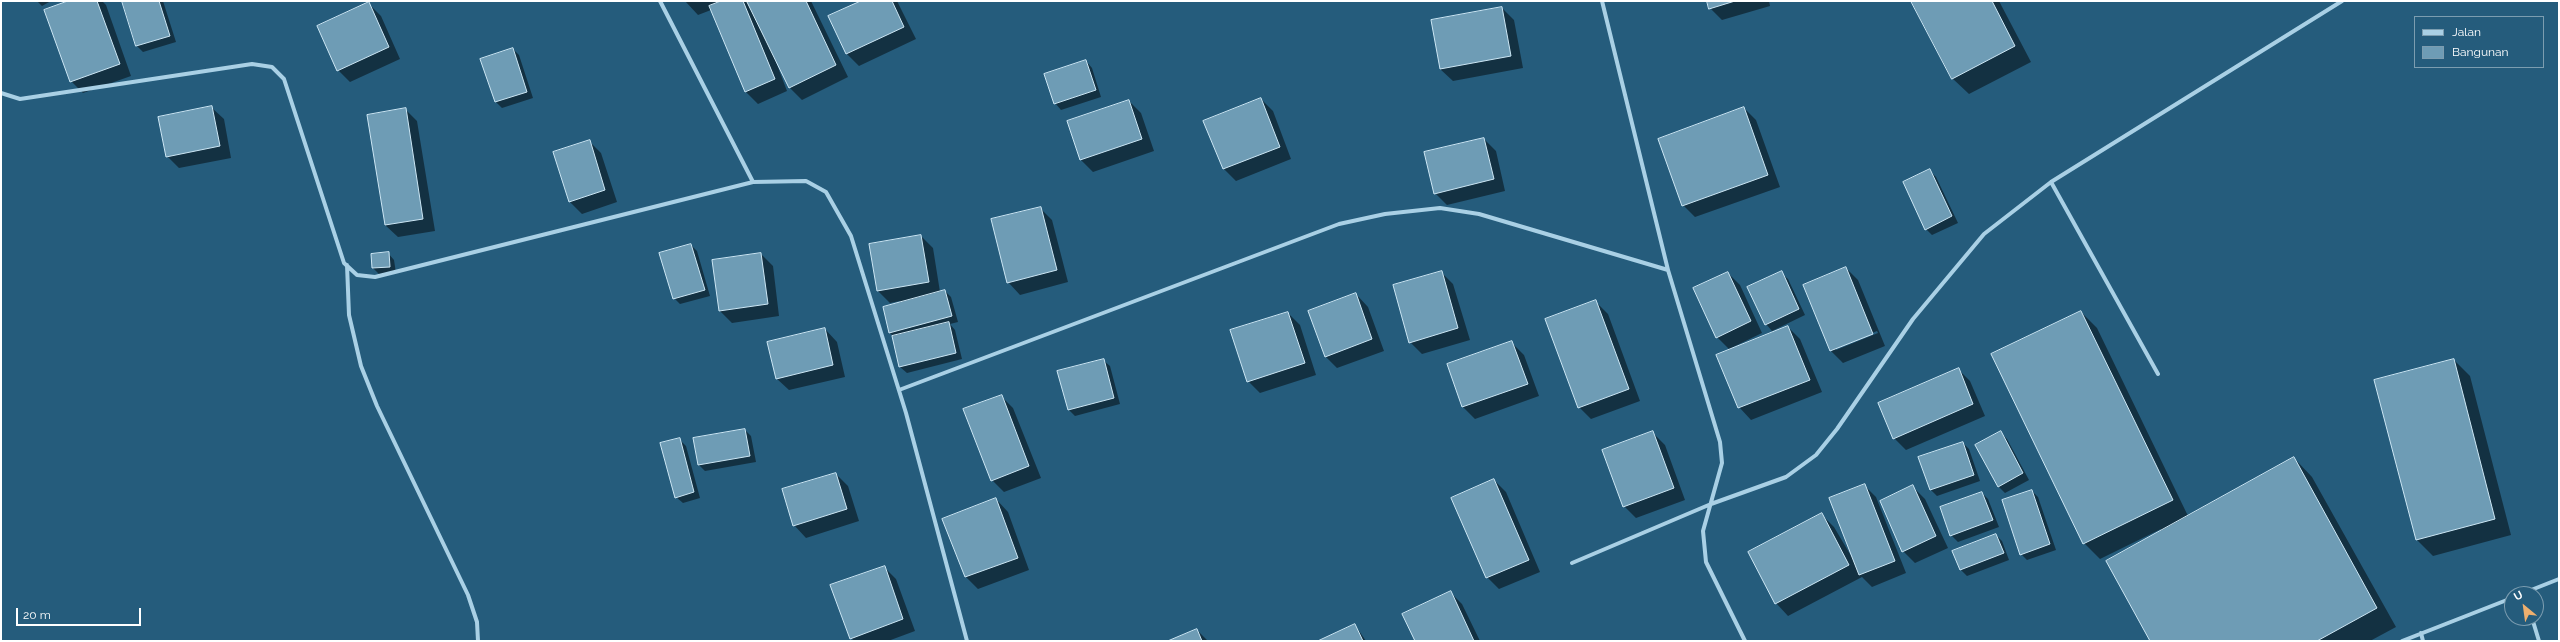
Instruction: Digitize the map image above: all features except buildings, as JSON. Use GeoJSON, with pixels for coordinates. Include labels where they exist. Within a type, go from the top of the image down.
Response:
{"type":"FeatureCollection","features":[{"type":"Feature","properties":{"kind":"street"},"geometry":{"type":"LineString","coordinates":[[660,1],[753,182]]}},
{"type":"Feature","properties":{"kind":"street"},"geometry":{"type":"LineString","coordinates":[[1602,1],[1668,270],[1720,442],[1722,463],[1703,531],[1706,562],[1745,641]]}},
{"type":"Feature","properties":{"kind":"street"},"geometry":{"type":"LineString","coordinates":[[1572,562],[1711,504],[1786,477],[1816,455],[1837,429],[1913,319],[1984,234],[2051,182],[2342,1]]}},
{"type":"Feature","properties":{"kind":"street"},"geometry":{"type":"LineString","coordinates":[[1,92],[20,99],[252,64],[272,67],[284,79],[347,265],[349,314],[361,366],[377,406],[468,595],[477,622],[478,641]]}},
{"type":"Feature","properties":{"kind":"street"},"geometry":{"type":"LineString","coordinates":[[347,265],[357,276],[375,277],[753,182],[806,181],[826,192],[851,236],[899,390],[967,641]]}},
{"type":"Feature","properties":{"kind":"street"},"geometry":{"type":"LineString","coordinates":[[2051,182],[2158,374]]}},
{"type":"Feature","properties":{"kind":"street"},"geometry":{"type":"LineString","coordinates":[[899,390],[1339,224],[1385,214],[1440,208],[1479,214],[1668,270]]}},
{"type":"Feature","properties":{"kind":"street"},"geometry":{"type":"LineString","coordinates":[[2543,586],[2559,579]]}},
{"type":"Feature","properties":{"kind":"street"},"geometry":{"type":"LineString","coordinates":[[2402,641],[2504,601]]}},
{"type":"Feature","properties":{"kind":"street"},"geometry":{"type":"LineString","coordinates":[[2534,626],[2539,641]]}},
{"type":"Feature","properties":{"kind":"street"},"geometry":{"type":"LineString","coordinates":[[2421,633],[2423,641]]}}]}
